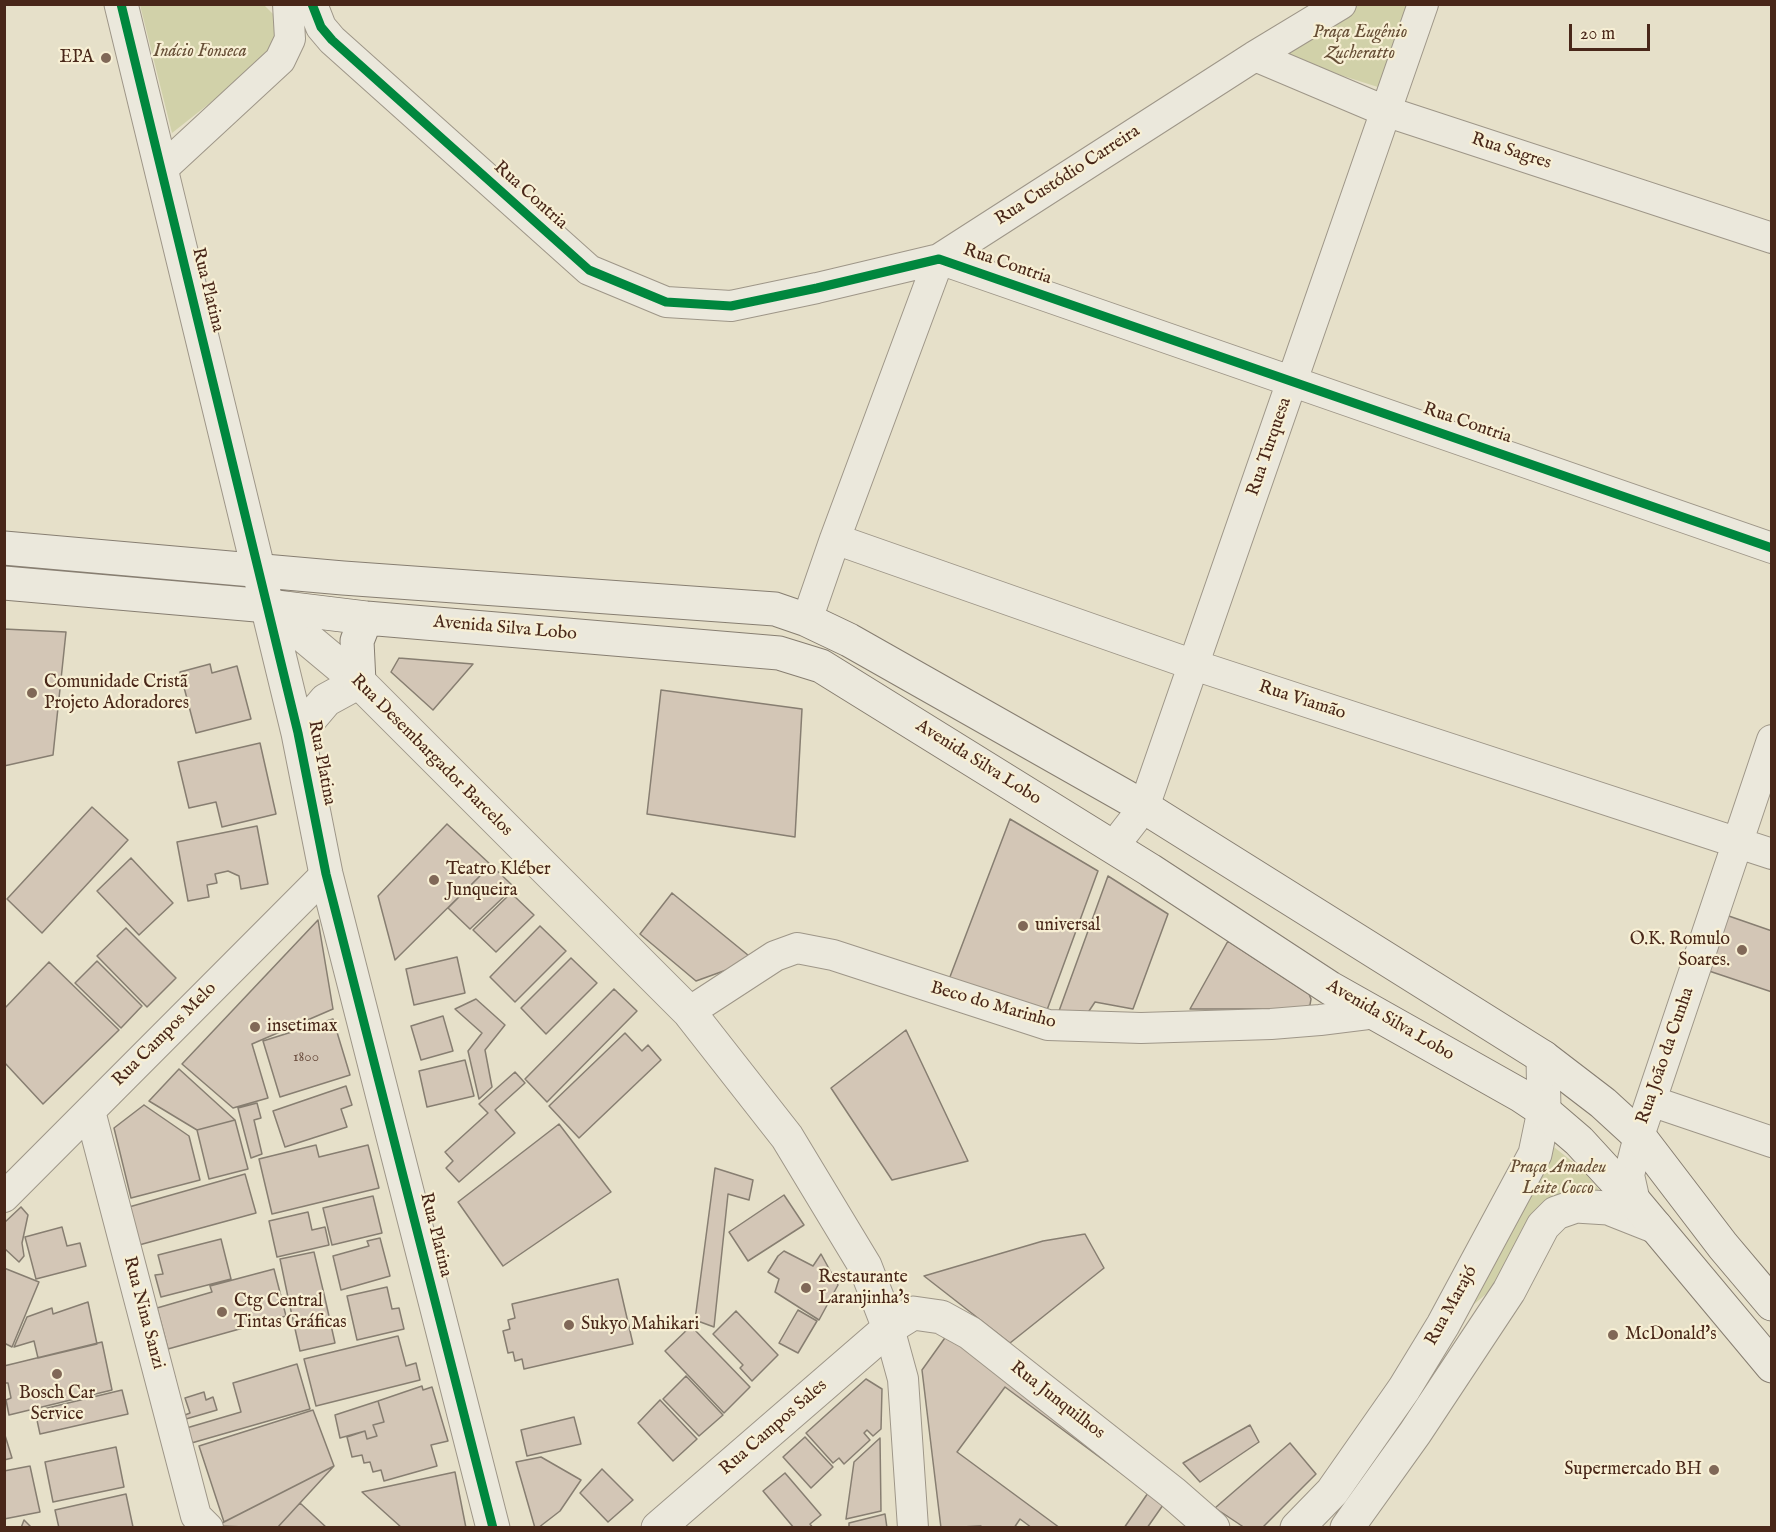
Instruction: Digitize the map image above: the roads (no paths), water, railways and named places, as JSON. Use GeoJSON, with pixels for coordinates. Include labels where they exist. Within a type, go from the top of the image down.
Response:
{"type":"FeatureCollection","features":[{"type":"Feature","properties":{"kind":"street","name":"Rua Platina"},"geometry":{"type":"LineString","coordinates":[[121,4],[298,733],[326,874],[494,1527]]}},
{"type":"Feature","properties":{"kind":"street"},"geometry":{"type":"LineString","coordinates":[[161,170],[280,60],[290,39],[288,4]]}},
{"type":"Feature","properties":{"kind":"street","name":"Rua Contria"},"geometry":{"type":"LineString","coordinates":[[312,4],[321,27],[332,39],[589,270],[666,302],[731,306],[939,259],[1772,548]]}},
{"type":"Feature","properties":{"kind":"street","name":"Rua Turquesa"},"geometry":{"type":"LineString","coordinates":[[1113,847],[1144,807],[1424,4]]}},
{"type":"Feature","properties":{"kind":"street","name":"Rua Custódio Carreira"},"geometry":{"type":"LineString","coordinates":[[939,259],[1328,8]]}},
{"type":"Feature","properties":{"kind":"street","name":"Rua Sagres"},"geometry":{"type":"LineString","coordinates":[[1255,56],[1385,111],[1772,238]]}},
{"type":"Feature","properties":{"kind":"street"},"geometry":{"type":"LineString","coordinates":[[807,620],[939,259]]}},
{"type":"Feature","properties":{"kind":"street","name":"Rua Viamão"},"geometry":{"type":"LineString","coordinates":[[835,539],[1194,665],[1772,854]]}},
{"type":"Feature","properties":{"kind":"street"},"geometry":{"type":"LineString","coordinates":[[4,548],[353,579],[775,609],[807,620],[849,639],[1144,807],[1543,1057],[1603,1103],[1639,1136],[1723,1246],[1772,1304]]}},
{"type":"Feature","properties":{"kind":"street","name":"Avenida Silva Lobo"},"geometry":{"type":"LineString","coordinates":[[4,583],[268,606],[366,618],[778,652],[821,666],[1113,847],[1330,987],[1520,1095],[1544,1111],[1579,1141],[1635,1202],[1772,1365]]}},
{"type":"Feature","properties":{"kind":"street","name":"Rua Desembargador Barcelos"},"geometry":{"type":"LineString","coordinates":[[268,606],[358,682],[689,1012],[787,1137],[865,1266],[889,1328],[903,1379],[913,1527]]}},
{"type":"Feature","properties":{"kind":"street"},"geometry":{"type":"LineString","coordinates":[[298,733],[326,700],[358,682],[357,641],[366,618]]}},
{"type":"Feature","properties":{"kind":"street","name":"Rua João da Cunha"},"geometry":{"type":"LineString","coordinates":[[1635,1202],[1629,1175],[1639,1136],[1772,740]]}},
{"type":"Feature","properties":{"kind":"street","name":"Rua Campos Melo"},"geometry":{"type":"LineString","coordinates":[[4,1197],[326,874]]}},
{"type":"Feature","properties":{"kind":"street","name":"Beco do Marinho"},"geometry":{"type":"LineString","coordinates":[[689,1012],[775,956],[797,948],[833,955],[1048,1025],[1141,1028],[1320,1020],[1376,1013]]}},
{"type":"Feature","properties":{"kind":"street"},"geometry":{"type":"LineString","coordinates":[[1320,1020],[1327,1018],[1336,1008],[1335,994],[1330,987]]}},
{"type":"Feature","properties":{"kind":"street","name":"Rua Marajó"},"geometry":{"type":"LineString","coordinates":[[1297,1527],[1332,1492],[1404,1389],[1443,1325],[1535,1154],[1544,1111],[1543,1057]]}},
{"type":"Feature","properties":{"kind":"street"},"geometry":{"type":"LineString","coordinates":[[1651,1101],[1772,1142]]}},
{"type":"Feature","properties":{"kind":"street","name":"Rua Nina Sanzi"},"geometry":{"type":"LineString","coordinates":[[90,1111],[196,1523]]}},
{"type":"Feature","properties":{"kind":"street","name":"Rua Marajó"},"geometry":{"type":"LineString","coordinates":[[1347,1527],[1415,1433],[1509,1292],[1543,1226],[1556,1213],[1576,1206],[1608,1208],[1656,1227]]}},
{"type":"Feature","properties":{"kind":"street"},"geometry":{"type":"LineString","coordinates":[[1404,1389],[1509,1292]]}},
{"type":"Feature","properties":{"kind":"street","name":"Rua Junquilhos"},"geometry":{"type":"LineString","coordinates":[[889,1328],[913,1313],[941,1317],[970,1333],[1213,1527]]}},
{"type":"Feature","properties":{"kind":"street","name":"Rua Campos Sales"},"geometry":{"type":"LineString","coordinates":[[658,1527],[889,1328]]}},
{"type":"Feature","properties":{"kind":"place","name":"EPA"},"geometry":{"type":"Point","coordinates":[106,58]}},
{"type":"Feature","properties":{"kind":"place","name":"Comunidade Cristã Projeto Adoradores"},"geometry":{"type":"Point","coordinates":[32,693]}},
{"type":"Feature","properties":{"kind":"place","name":"Teatro Kléber Junqueira"},"geometry":{"type":"Point","coordinates":[434,880]}},
{"type":"Feature","properties":{"kind":"place","name":"universal"},"geometry":{"type":"Point","coordinates":[1023,926]}},
{"type":"Feature","properties":{"kind":"place","name":"O.K. Romulo Soares."},"geometry":{"type":"Point","coordinates":[1742,950]}},
{"type":"Feature","properties":{"kind":"place","name":"insetimax"},"geometry":{"type":"Point","coordinates":[255,1027]}},
{"type":"Feature","properties":{"kind":"place","name":"Restaurante Laranjinha's"},"geometry":{"type":"Point","coordinates":[806,1288]}},
{"type":"Feature","properties":{"kind":"place","name":"Ctg Central Tintas Gráficas"},"geometry":{"type":"Point","coordinates":[222,1312]}},
{"type":"Feature","properties":{"kind":"place","name":"Sukyo Mahikari"},"geometry":{"type":"Point","coordinates":[569,1325]}},
{"type":"Feature","properties":{"kind":"place","name":"McDonald's"},"geometry":{"type":"Point","coordinates":[1613,1335]}},
{"type":"Feature","properties":{"kind":"place","name":"Bosch Car Service"},"geometry":{"type":"Point","coordinates":[57,1374]}},
{"type":"Feature","properties":{"kind":"place","name":"Supermercado BH"},"geometry":{"type":"Point","coordinates":[1714,1470]}},
{"type":"Feature","properties":{"kind":"park label","name":"Praça Eugênio Zucheratto"},"geometry":{"type":"Point","coordinates":[1360,43]}},
{"type":"Feature","properties":{"kind":"park label","name":"Inácio Fonseca"},"geometry":{"type":"Point","coordinates":[200,52]}},
{"type":"Feature","properties":{"kind":"park label","name":"Praça Amadeu Leite Cocco"},"geometry":{"type":"Point","coordinates":[1558,1178]}}]}
